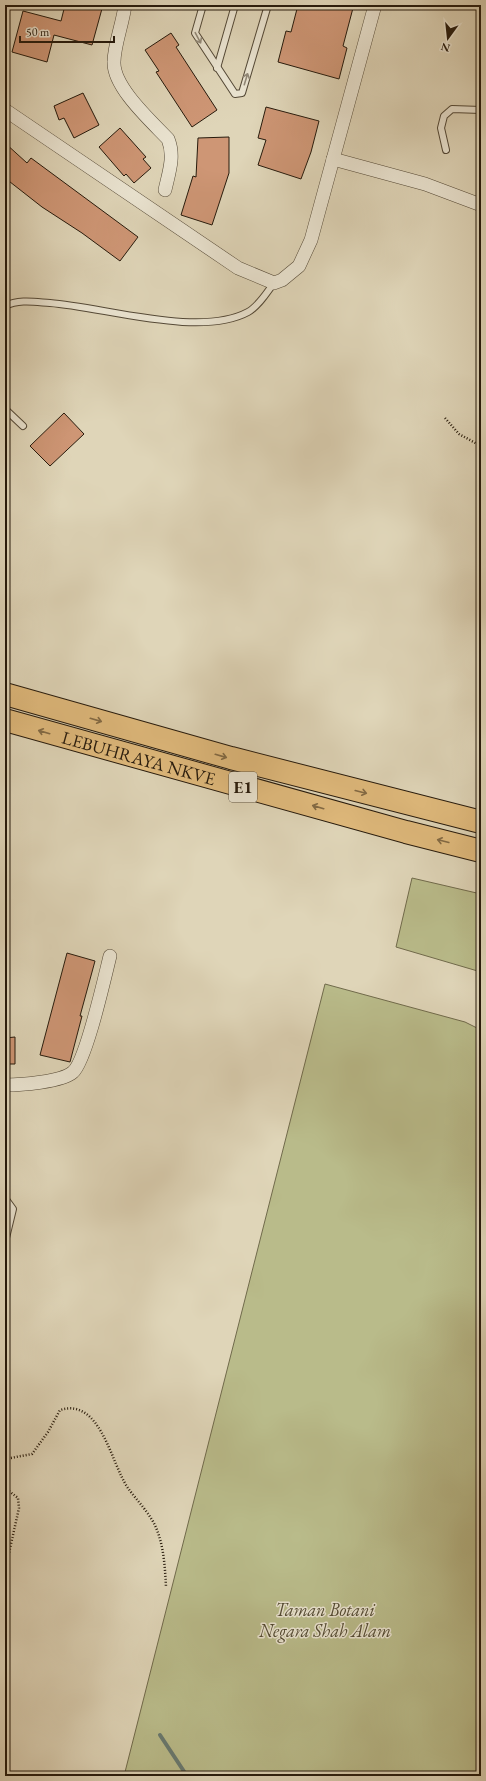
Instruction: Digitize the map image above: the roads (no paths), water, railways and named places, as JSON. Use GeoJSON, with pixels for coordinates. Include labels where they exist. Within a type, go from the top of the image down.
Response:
{"type":"FeatureCollection","features":[{"type":"Feature","properties":{"kind":"highway","name":"LEBUHRAYA NKVE"},"geometry":{"type":"LineString","coordinates":[[5,694],[231,758],[481,822]]}},
{"type":"Feature","properties":{"kind":"highway","name":"LEBUHRAYA NKVE"},"geometry":{"type":"LineString","coordinates":[[5,720],[399,830],[481,851]]}},
{"type":"Feature","properties":{"kind":"street"},"geometry":{"type":"LineString","coordinates":[[125,5],[114,63],[116,77],[123,89],[168,139],[172,148],[172,160],[165,190]]}},
{"type":"Feature","properties":{"kind":"street"},"geometry":{"type":"LineString","coordinates":[[5,110],[238,268],[274,283],[282,280],[299,266],[311,240],[375,5]]}},
{"type":"Feature","properties":{"kind":"street"},"geometry":{"type":"LineString","coordinates":[[333,159],[425,184],[481,205]]}},
{"type":"Feature","properties":{"kind":"street"},"geometry":{"type":"LineString","coordinates":[[5,1085],[58,1079],[74,1072],[84,1053],[110,956]]}},
{"type":"Feature","properties":{"kind":"lane"},"geometry":{"type":"LineString","coordinates":[[203,5],[195,33],[217,68],[236,94],[242,93],[268,5]]}},
{"type":"Feature","properties":{"kind":"lane"},"geometry":{"type":"LineString","coordinates":[[217,68],[235,5]]}},
{"type":"Feature","properties":{"kind":"lane"},"geometry":{"type":"LineString","coordinates":[[446,150],[441,128],[444,116],[452,110],[481,110]]}},
{"type":"Feature","properties":{"kind":"lane"},"geometry":{"type":"LineString","coordinates":[[5,306],[25,301],[59,304],[171,321],[194,323],[223,320],[250,311],[274,283]]}},
{"type":"Feature","properties":{"kind":"lane"},"geometry":{"type":"LineString","coordinates":[[5,409],[23,426]]}},
{"type":"Feature","properties":{"kind":"lane"},"geometry":{"type":"LineString","coordinates":[[5,1198],[12,1205],[13,1213],[5,1242]]}},
{"type":"Feature","properties":{"kind":"waterway"},"geometry":{"type":"LineString","coordinates":[[160,1735],[187,1776]]}},
{"type":"Feature","properties":{"kind":"park label","name":"Taman Botani Negara Shah Alam"},"geometry":{"type":"Point","coordinates":[325,1619]}}]}
